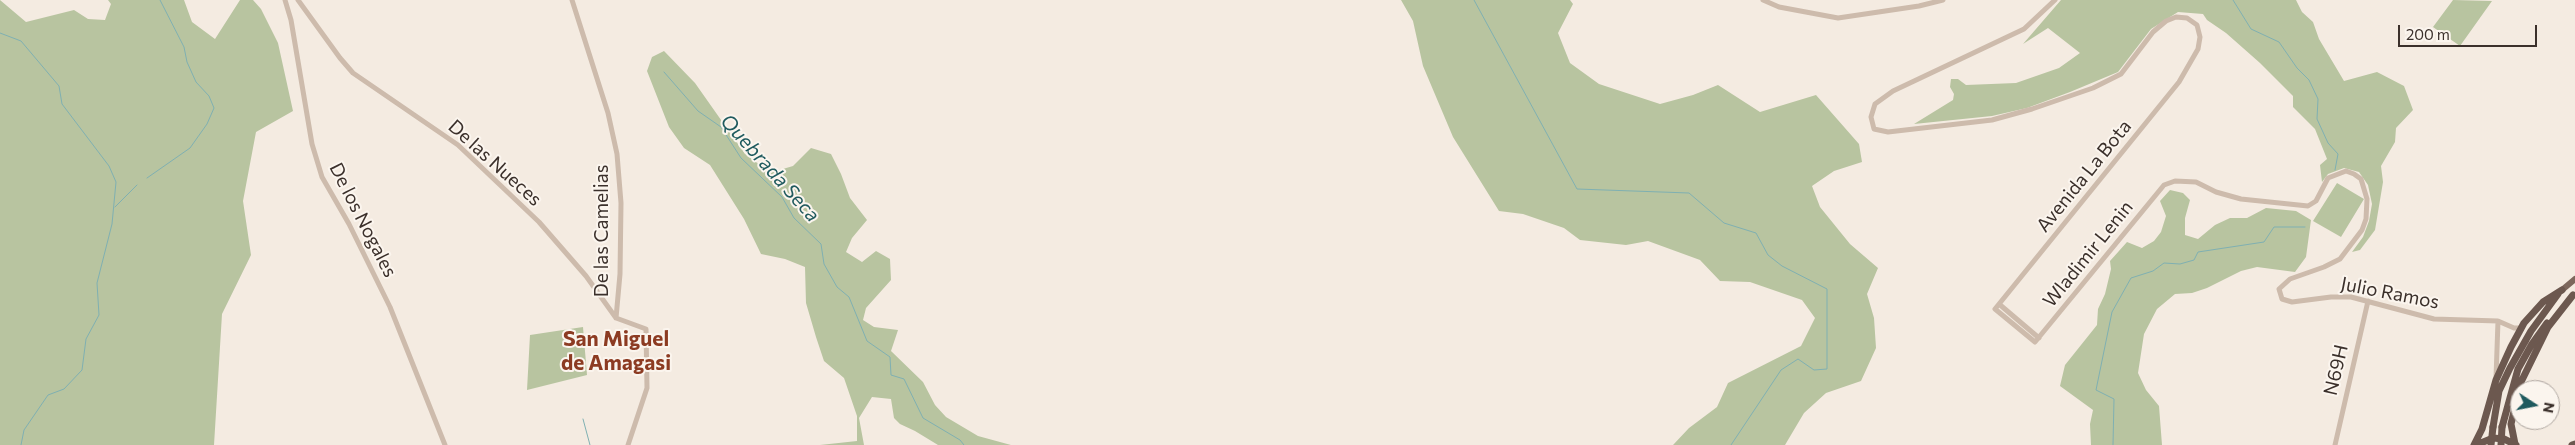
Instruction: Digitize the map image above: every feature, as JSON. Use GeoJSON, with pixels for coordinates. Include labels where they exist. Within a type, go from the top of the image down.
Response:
{"type":"FeatureCollection","features":[{"type":"Feature","properties":{"kind":"highway"},"geometry":{"type":"LineString","coordinates":[[2475,445],[2482,429],[2496,380],[2521,328],[2543,302],[2562,290]]}},
{"type":"Feature","properties":{"kind":"highway"},"geometry":{"type":"LineString","coordinates":[[2491,445],[2492,427],[2499,391],[2531,332],[2562,290]]}},
{"type":"Feature","properties":{"kind":"highway"},"geometry":{"type":"LineString","coordinates":[[2501,445],[2502,428],[2513,384],[2532,344],[2542,329],[2574,295]]}},
{"type":"Feature","properties":{"kind":"highway"},"geometry":{"type":"LineString","coordinates":[[2516,444],[2511,424],[2521,382],[2548,327],[2574,295]]}},
{"type":"Feature","properties":{"kind":"highway"},"geometry":{"type":"LineString","coordinates":[[2475,445],[2493,438],[2504,439],[2516,444]]}},
{"type":"Feature","properties":{"kind":"main road"},"geometry":{"type":"LineString","coordinates":[[2562,290],[2575,279]]}},
{"type":"Feature","properties":{"kind":"street","name":"De los Nogales"},"geometry":{"type":"LineString","coordinates":[[285,0],[291,20],[312,144],[322,178],[349,224],[390,307],[445,445]]}},
{"type":"Feature","properties":{"kind":"street","name":"De las Nueces"},"geometry":{"type":"LineString","coordinates":[[298,0],[353,73],[451,140],[538,222],[586,276],[616,318]]}},
{"type":"Feature","properties":{"kind":"street","name":"De las Camelias"},"geometry":{"type":"LineString","coordinates":[[572,0],[608,113],[617,154],[621,203],[620,274],[616,318]]}},
{"type":"Feature","properties":{"kind":"street"},"geometry":{"type":"LineString","coordinates":[[1763,0],[1779,7],[1838,18],[1943,0]]}},
{"type":"Feature","properties":{"kind":"street","name":"Avenida La Bota"},"geometry":{"type":"LineString","coordinates":[[2038,340],[1997,307],[2175,88],[2194,59],[2200,37],[2197,25],[2187,18],[2176,17],[2166,21],[2153,32],[2121,74],[2093,88],[2032,109],[1992,120],[1888,132],[1874,129],[1871,117],[1875,104],[1893,91],[2024,29],[2054,0]]}},
{"type":"Feature","properties":{"kind":"street","name":"Julio Ramos"},"geometry":{"type":"LineString","coordinates":[[2164,185],[2174,181],[2196,182],[2216,192],[2241,199],[2308,206],[2316,201],[2328,178],[2346,171],[2354,174],[2361,180],[2368,209],[2362,230],[2355,243],[2340,258],[2324,267],[2290,279],[2279,289],[2279,295],[2285,301],[2351,297],[2434,319],[2498,321],[2514,328],[2521,328]]}},
{"type":"Feature","properties":{"kind":"street","name":"Wladimir Lenin"},"geometry":{"type":"LineString","coordinates":[[2038,340],[2164,185]]}},
{"type":"Feature","properties":{"kind":"street","name":"N69H"},"geometry":{"type":"LineString","coordinates":[[2335,445],[2368,301]]}},
{"type":"Feature","properties":{"kind":"street"},"geometry":{"type":"LineString","coordinates":[[616,318],[646,329],[647,388],[628,445]]}},
{"type":"Feature","properties":{"kind":"street"},"geometry":{"type":"LineString","coordinates":[[2496,380],[2498,321]]}},
{"type":"Feature","properties":{"kind":"green space"},"geometry":{"type":"Polygon","coordinates":[[[0,0],[26,22],[74,10],[88,19],[105,20],[111,4],[108,0],[184,0],[192,22],[215,39],[240,0],[253,0],[261,9],[278,43],[293,111],[256,132],[243,201],[251,255],[222,314],[214,445],[0,445],[0,0]]]}},
{"type":"Feature","properties":{"kind":"green space"},"geometry":{"type":"Polygon","coordinates":[[[1401,0],[1570,0],[1573,4],[1558,33],[1570,63],[1599,84],[1660,104],[1693,95],[1718,85],[1760,112],[1816,95],[1859,144],[1862,162],[1834,171],[1812,186],[1820,207],[1850,244],[1878,268],[1867,294],[1874,318],[1876,348],[1861,381],[1826,393],[1804,413],[1785,445],[1673,445],[1689,428],[1717,407],[1728,383],[1801,346],[1815,318],[1802,300],[1750,282],[1720,281],[1700,260],[1648,241],[1626,245],[1580,240],[1564,228],[1523,214],[1499,211],[1453,137],[1423,66],[1413,21],[1401,0]]]}},
{"type":"Feature","properties":{"kind":"green space"},"geometry":{"type":"Polygon","coordinates":[[[2061,0],[2296,0],[2302,12],[2313,22],[2319,39],[2344,81],[2377,72],[2404,86],[2413,110],[2396,128],[2395,142],[2381,166],[2383,182],[2375,230],[2360,250],[2352,252],[2363,237],[2369,221],[2372,204],[2368,185],[2359,172],[2344,168],[2328,174],[2322,182],[2320,165],[2327,159],[2315,129],[2293,107],[2293,96],[2260,63],[2226,33],[2207,20],[2203,14],[2178,12],[2151,29],[2118,72],[2070,92],[2027,108],[1992,116],[1914,124],[1953,100],[1954,94],[1950,87],[1951,79],[1958,79],[1966,85],[2016,83],[2059,68],[2080,53],[2048,28],[2023,44],[2061,0]]]}},
{"type":"Feature","properties":{"kind":"green space"},"geometry":{"type":"Polygon","coordinates":[[[2453,0],[2492,1],[2460,46],[2433,27],[2453,0]]]}},
{"type":"Feature","properties":{"kind":"green space"},"geometry":{"type":"Polygon","coordinates":[[[664,51],[695,83],[745,154],[764,168],[776,171],[793,166],[811,148],[831,154],[850,198],[867,220],[852,238],[846,252],[862,262],[876,251],[890,259],[891,280],[866,308],[863,320],[874,327],[898,330],[891,351],[923,382],[935,405],[946,417],[978,436],[1011,445],[938,445],[900,424],[894,418],[891,399],[872,397],[859,418],[864,445],[820,445],[857,441],[857,416],[844,378],[824,361],[806,303],[805,267],[785,259],[761,254],[744,219],[710,165],[684,148],[669,127],[647,71],[652,57],[664,51]]]}},
{"type":"Feature","properties":{"kind":"green space"},"geometry":{"type":"Polygon","coordinates":[[[2337,183],[2364,199],[2341,237],[2313,221],[2337,183]]]}},
{"type":"Feature","properties":{"kind":"green space"},"geometry":{"type":"Polygon","coordinates":[[[2170,190],[2183,193],[2190,200],[2185,218],[2185,235],[2198,239],[2215,225],[2230,218],[2247,218],[2266,208],[2296,211],[2311,220],[2306,257],[2295,272],[2257,267],[2241,271],[2207,288],[2192,293],[2175,294],[2157,309],[2144,334],[2138,373],[2146,390],[2159,406],[2162,445],[2091,445],[2090,424],[2093,410],[2060,386],[2065,365],[2097,325],[2098,309],[2105,294],[2111,269],[2110,261],[2127,242],[2142,248],[2154,241],[2161,232],[2166,216],[2160,201],[2170,190]]]}},
{"type":"Feature","properties":{"kind":"green space"},"geometry":{"type":"Polygon","coordinates":[[[583,327],[587,375],[527,390],[530,335],[583,327]]]}},
{"type":"Feature","properties":{"kind":"waterway"},"geometry":{"type":"LineString","coordinates":[[147,178],[190,148],[207,124],[214,108],[209,96],[196,82],[187,62],[184,47],[160,0]]}},
{"type":"Feature","properties":{"kind":"waterway"},"geometry":{"type":"LineString","coordinates":[[1474,0],[1577,189],[1689,193],[1724,223],[1756,233],[1768,255],[1782,266],[1827,289],[1827,369],[1814,370],[1798,359],[1781,370],[1731,445]]}},
{"type":"Feature","properties":{"kind":"waterway"},"geometry":{"type":"LineString","coordinates":[[2233,0],[2251,29],[2279,42],[2297,68],[2309,80],[2318,99],[2317,119],[2328,143],[2338,154],[2335,170]]}},
{"type":"Feature","properties":{"kind":"waterway"},"geometry":{"type":"LineString","coordinates":[[0,33],[21,41],[59,86],[62,104],[109,166],[116,182],[112,224],[97,283],[99,315],[86,339],[82,370],[64,389],[48,395],[24,430],[21,445]]}},
{"type":"Feature","properties":{"kind":"waterway","name":"Quebrada Seca"},"geometry":{"type":"LineString","coordinates":[[664,72],[698,111],[721,127],[741,158],[782,197],[794,218],[821,244],[824,264],[837,287],[849,297],[867,341],[890,357],[891,375],[904,379],[923,418],[960,440],[964,445]]}},
{"type":"Feature","properties":{"kind":"waterway"},"geometry":{"type":"LineString","coordinates":[[115,207],[137,185]]}},
{"type":"Feature","properties":{"kind":"waterway"},"geometry":{"type":"LineString","coordinates":[[2113,445],[2114,399],[2096,390],[2112,312],[2131,278],[2153,271],[2164,263],[2180,264],[2194,260],[2198,252],[2264,242],[2274,227],[2305,227]]}},
{"type":"Feature","properties":{"kind":"waterway"},"geometry":{"type":"LineString","coordinates":[[583,419],[590,445]]}},
{"type":"Feature","properties":{"kind":"district","name":"San Miguel de Amagasi"},"geometry":{"type":"Point","coordinates":[616,351]}}]}
